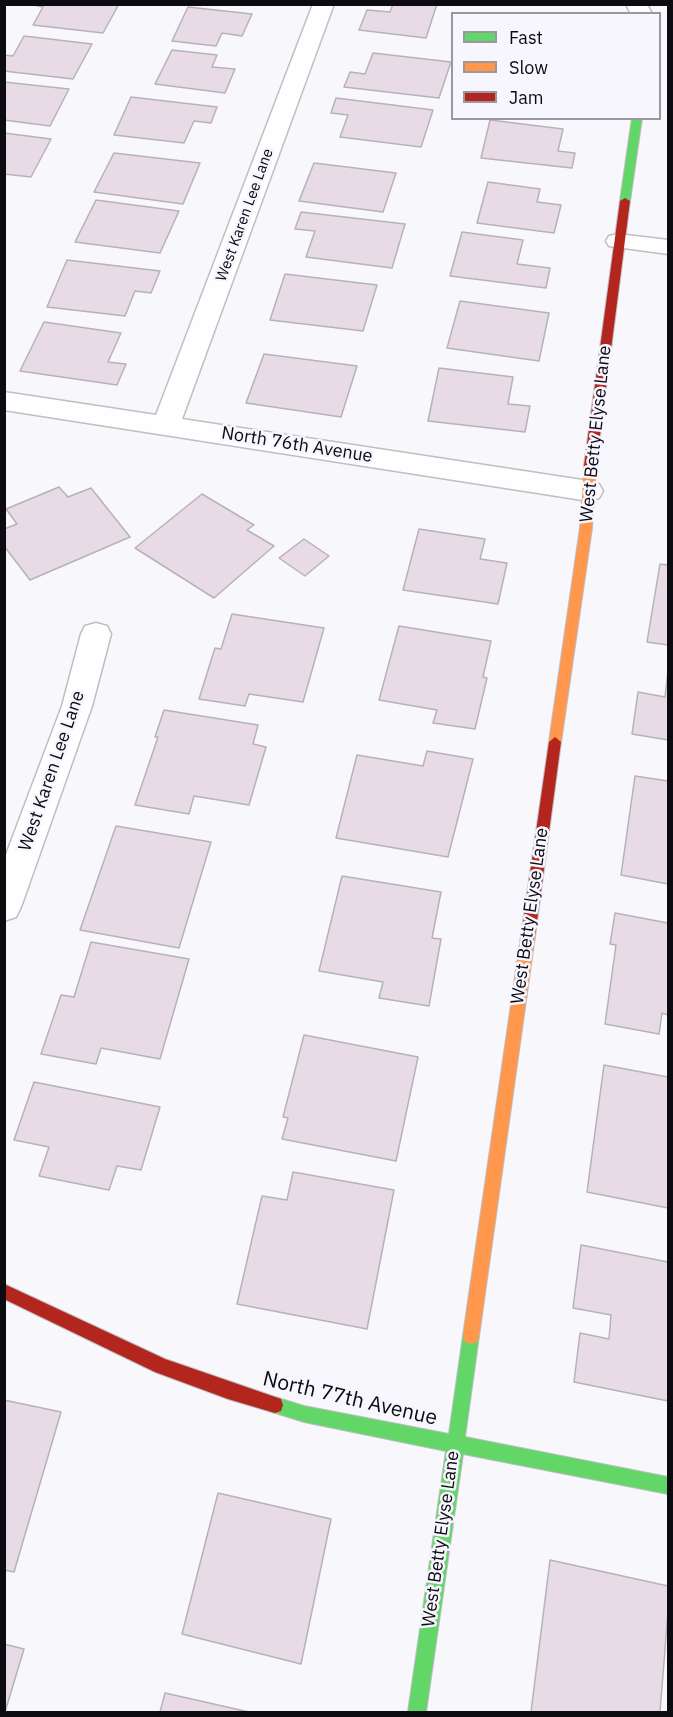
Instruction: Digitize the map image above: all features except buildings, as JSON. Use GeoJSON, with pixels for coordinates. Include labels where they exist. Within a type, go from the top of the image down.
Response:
{"type":"FeatureCollection","features":[{"type":"Feature","properties":{"kind":"street","name":"West Karen Lee Lane"},"geometry":{"type":"LineString","coordinates":[[166,425],[324,4]]}},
{"type":"Feature","properties":{"kind":"street","name":"West Betty Elyse Lane"},"geometry":{"type":"LineString","coordinates":[[417,1713],[586,528],[591,446],[637,120]]}},
{"type":"Feature","properties":{"kind":"street"},"geometry":{"type":"LineString","coordinates":[[618,241],[669,247]]}},
{"type":"Feature","properties":{"kind":"street","name":"North 76th Avenue"},"geometry":{"type":"LineString","coordinates":[[4,401],[589,490]]}},
{"type":"Feature","properties":{"kind":"street","name":"West Karen Lee Lane"},"geometry":{"type":"LineString","coordinates":[[4,907],[77,706],[96,634]]}},
{"type":"Feature","properties":{"kind":"street","name":"North 77th Avenue"},"geometry":{"type":"LineString","coordinates":[[4,1291],[161,1366],[228,1391],[304,1414],[669,1486]]}},
{"type":"Feature","properties":{"kind":"traffic: fast"},"geometry":{"type":"LineString","coordinates":[[625,201],[637,120]]}},
{"type":"Feature","properties":{"kind":"traffic: fast"},"geometry":{"type":"LineString","coordinates":[[417,1712],[471,1336]]}},
{"type":"Feature","properties":{"kind":"traffic: fast"},"geometry":{"type":"LineString","coordinates":[[275,1405],[304,1414],[668,1486]]}},
{"type":"Feature","properties":{"kind":"traffic: slow"},"geometry":{"type":"LineString","coordinates":[[555,742],[586,528],[590,466]]}},
{"type":"Feature","properties":{"kind":"traffic: slow"},"geometry":{"type":"LineString","coordinates":[[471,1336],[528,936]]}},
{"type":"Feature","properties":{"kind":"traffic: jam"},"geometry":{"type":"LineString","coordinates":[[590,466],[625,201]]}},
{"type":"Feature","properties":{"kind":"traffic: jam"},"geometry":{"type":"LineString","coordinates":[[528,936],[555,742]]}},
{"type":"Feature","properties":{"kind":"traffic: jam"},"geometry":{"type":"LineString","coordinates":[[4,1291],[161,1366],[228,1391],[275,1405]]}}]}
